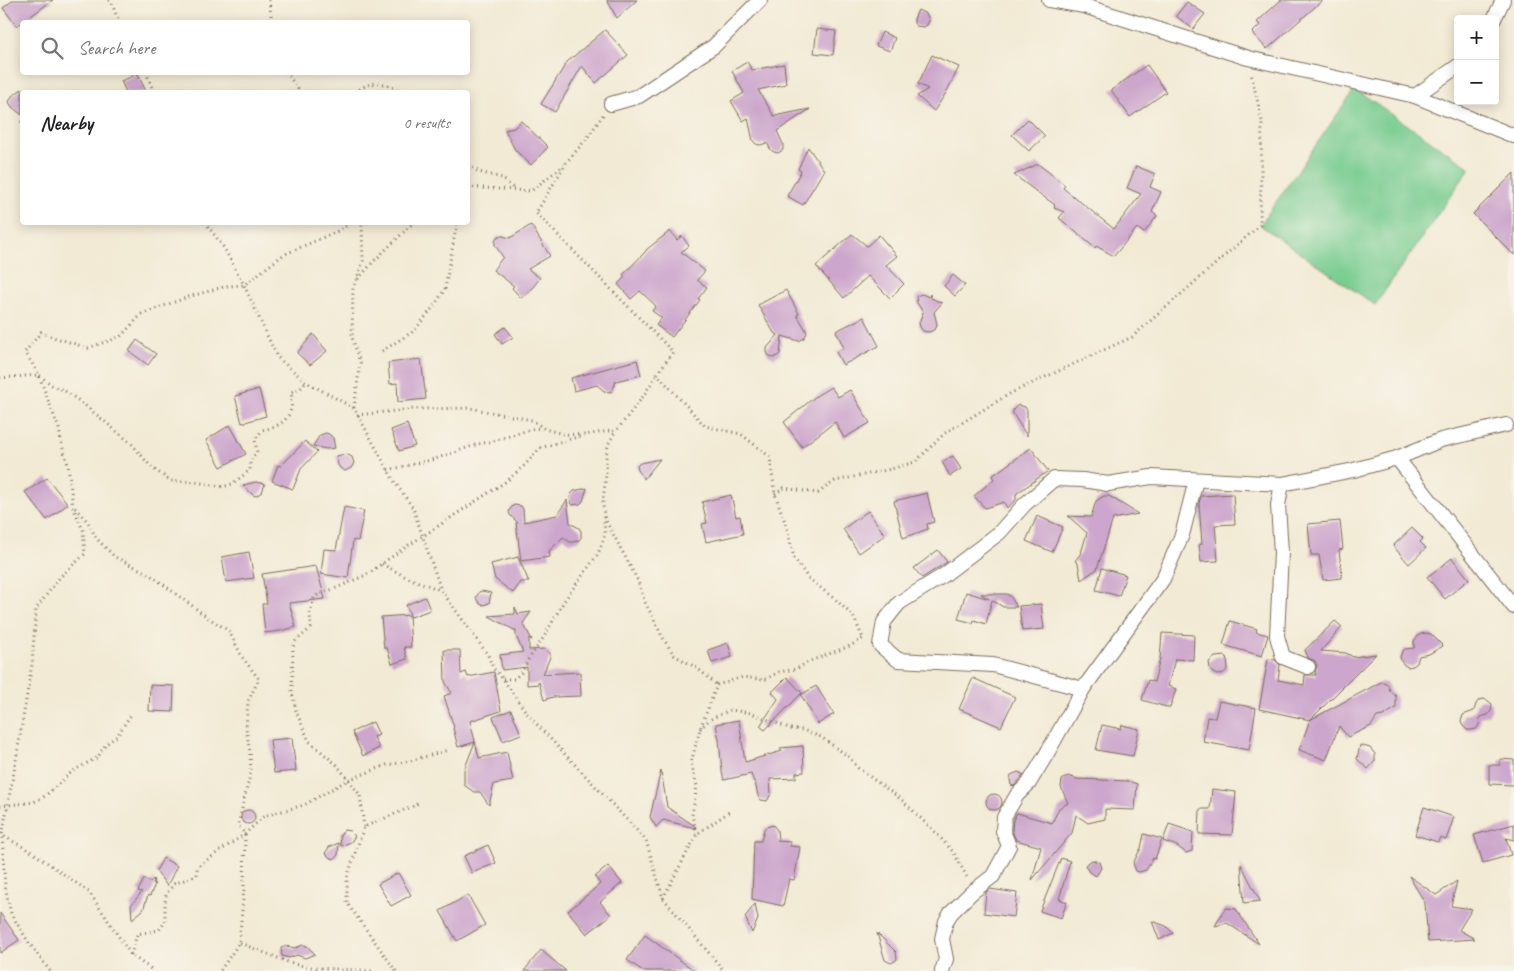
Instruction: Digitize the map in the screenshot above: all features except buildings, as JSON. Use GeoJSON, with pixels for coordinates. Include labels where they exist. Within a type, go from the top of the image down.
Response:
{"type":"FeatureCollection","features":[{"type":"Feature","properties":{"kind":"street"},"geometry":{"type":"LineString","coordinates":[[611,104],[639,96],[714,46],[760,0]]}},
{"type":"Feature","properties":{"kind":"street"},"geometry":{"type":"LineString","coordinates":[[1049,0],[1084,6],[1248,58],[1415,96],[1514,136]]}},
{"type":"Feature","properties":{"kind":"street"},"geometry":{"type":"LineString","coordinates":[[1496,15],[1502,0]]}},
{"type":"Feature","properties":{"kind":"street"},"geometry":{"type":"LineString","coordinates":[[1415,96],[1454,69]]}},
{"type":"Feature","properties":{"kind":"street"},"geometry":{"type":"LineString","coordinates":[[1083,690],[993,665],[898,660],[880,645],[884,622],[899,603],[944,575],[999,533],[1024,506],[1054,479],[1083,480],[1108,484],[1151,477],[1282,484],[1354,470],[1398,458],[1441,440],[1506,425]]}},
{"type":"Feature","properties":{"kind":"street"},"geometry":{"type":"LineString","coordinates":[[1398,458],[1514,607]]}},
{"type":"Feature","properties":{"kind":"street"},"geometry":{"type":"LineString","coordinates":[[942,971],[946,959],[942,939],[946,921],[951,913],[976,889],[993,876],[1009,846],[1003,831],[1004,817],[1017,795],[1029,783],[1083,690],[1163,580],[1182,535],[1196,480]]}},
{"type":"Feature","properties":{"kind":"street"},"geometry":{"type":"LineString","coordinates":[[1282,484],[1278,505],[1281,553],[1277,636],[1283,657],[1308,667]]}},
{"type":"Feature","properties":{"kind":"path"},"geometry":{"type":"LineString","coordinates":[[109,0],[117,20]]}},
{"type":"Feature","properties":{"kind":"path"},"geometry":{"type":"LineString","coordinates":[[269,0],[272,20]]}},
{"type":"Feature","properties":{"kind":"path"},"geometry":{"type":"LineString","coordinates":[[775,494],[784,488],[818,493],[834,481],[915,462],[945,433],[1011,393],[1132,337],[1260,225],[1262,121],[1248,58]]}},
{"type":"Feature","properties":{"kind":"path"},"geometry":{"type":"LineString","coordinates":[[147,75],[153,90]]}},
{"type":"Feature","properties":{"kind":"path"},"geometry":{"type":"LineString","coordinates":[[288,75],[299,90]]}},
{"type":"Feature","properties":{"kind":"path"},"geometry":{"type":"LineString","coordinates":[[359,90],[370,84],[383,83],[398,90]]}},
{"type":"Feature","properties":{"kind":"path"},"geometry":{"type":"LineString","coordinates":[[503,679],[514,679],[522,672],[564,601],[598,554],[605,535],[603,502],[608,445],[673,352],[536,213],[566,163],[588,137],[611,104]]}},
{"type":"Feature","properties":{"kind":"path"},"geometry":{"type":"LineString","coordinates":[[470,187],[531,191],[566,163]]}},
{"type":"Feature","properties":{"kind":"path"},"geometry":{"type":"LineString","coordinates":[[470,166],[480,172],[502,178],[515,190]]}},
{"type":"Feature","properties":{"kind":"path"},"geometry":{"type":"LineString","coordinates":[[207,225],[224,248],[244,285],[277,356],[306,382],[354,408],[388,470],[413,508],[441,590],[488,655],[493,668],[528,715],[646,840],[663,898],[724,971]]}},
{"type":"Feature","properties":{"kind":"path"},"geometry":{"type":"LineString","coordinates":[[50,971],[29,944],[11,914],[5,886],[1,835],[8,806],[32,664],[36,609],[60,577],[86,554],[83,530],[73,507],[68,464],[59,429],[38,375],[26,352],[41,332],[88,348],[120,336],[142,314],[188,297],[227,286],[244,285],[283,255],[348,225]]}},
{"type":"Feature","properties":{"kind":"path"},"geometry":{"type":"LineString","coordinates":[[354,408],[360,362],[352,337],[354,289],[363,261],[362,225]]}},
{"type":"Feature","properties":{"kind":"path"},"geometry":{"type":"LineString","coordinates":[[356,282],[374,261],[411,225]]}},
{"type":"Feature","properties":{"kind":"path"},"geometry":{"type":"LineString","coordinates":[[382,351],[414,331],[445,289],[456,225]]}},
{"type":"Feature","properties":{"kind":"path"},"geometry":{"type":"LineString","coordinates":[[657,374],[705,426],[741,434],[770,457],[775,494],[787,528],[794,558],[808,578],[853,616],[863,638]]}},
{"type":"Feature","properties":{"kind":"path"},"geometry":{"type":"LineString","coordinates":[[0,378],[38,375],[52,385],[65,390],[82,403],[131,443],[152,468],[171,481],[196,482],[223,487],[232,484],[250,470],[250,462],[258,452],[255,440],[262,430],[274,428],[287,420],[293,402],[291,392],[300,389],[306,382]]}},
{"type":"Feature","properties":{"kind":"path"},"geometry":{"type":"LineString","coordinates":[[358,415],[413,409],[470,408],[532,420],[545,429]]}},
{"type":"Feature","properties":{"kind":"path"},"geometry":{"type":"LineString","coordinates":[[388,470],[414,465],[535,428],[564,434],[584,435]]}},
{"type":"Feature","properties":{"kind":"path"},"geometry":{"type":"LineString","coordinates":[[396,971],[347,903],[347,878],[364,827],[360,795],[337,766],[309,741],[296,711],[292,691],[293,647],[296,641],[311,628],[310,613],[314,598],[320,593],[366,576],[404,548],[508,480],[540,448],[584,435],[617,430]]}},
{"type":"Feature","properties":{"kind":"path"},"geometry":{"type":"LineString","coordinates":[[73,507],[80,512],[88,522],[96,538],[114,557],[149,574],[229,631],[242,657],[259,679],[248,701],[246,728],[251,771],[238,825],[245,834],[244,888],[239,943],[220,971]]}},
{"type":"Feature","properties":{"kind":"path"},"geometry":{"type":"LineString","coordinates":[[604,516],[638,581],[650,613],[674,655],[697,668],[717,685]]}},
{"type":"Feature","properties":{"kind":"path"},"geometry":{"type":"LineString","coordinates":[[382,564],[406,577],[441,590]]}},
{"type":"Feature","properties":{"kind":"path"},"geometry":{"type":"LineString","coordinates":[[717,685],[743,678],[764,680],[779,672],[796,669],[810,661],[850,646],[884,622]]}},
{"type":"Feature","properties":{"kind":"path"},"geometry":{"type":"LineString","coordinates":[[697,834],[692,815],[697,786],[691,763],[700,729],[717,685]]}},
{"type":"Feature","properties":{"kind":"path"},"geometry":{"type":"LineString","coordinates":[[700,729],[709,720],[730,710],[751,713],[791,729],[803,730],[821,737],[850,757],[858,768],[902,800],[925,822],[954,853],[976,889]]}},
{"type":"Feature","properties":{"kind":"path"},"geometry":{"type":"LineString","coordinates":[[0,806],[34,802],[45,796],[73,771],[98,757],[106,744],[117,736],[132,713]]}},
{"type":"Feature","properties":{"kind":"path"},"geometry":{"type":"LineString","coordinates":[[131,955],[136,934],[159,930],[164,922],[166,894],[174,884],[197,875],[197,868],[201,864],[245,834],[264,816],[304,805],[348,780],[387,765],[410,761],[448,750]]}},
{"type":"Feature","properties":{"kind":"path"},"geometry":{"type":"LineString","coordinates":[[364,827],[416,805],[419,801]]}},
{"type":"Feature","properties":{"kind":"path"},"geometry":{"type":"LineString","coordinates":[[663,898],[697,834],[729,812]]}},
{"type":"Feature","properties":{"kind":"path"},"geometry":{"type":"LineString","coordinates":[[1,835],[32,852],[89,892],[131,955],[154,971]]}},
{"type":"Feature","properties":{"kind":"path"},"geometry":{"type":"LineString","coordinates":[[239,943],[293,964],[316,968],[374,971]]}},
{"type":"Feature","properties":{"kind":"green space"},"geometry":{"type":"Polygon","coordinates":[[[1355,89],[1470,168],[1375,305],[1260,225],[1355,89]]]}}]}
